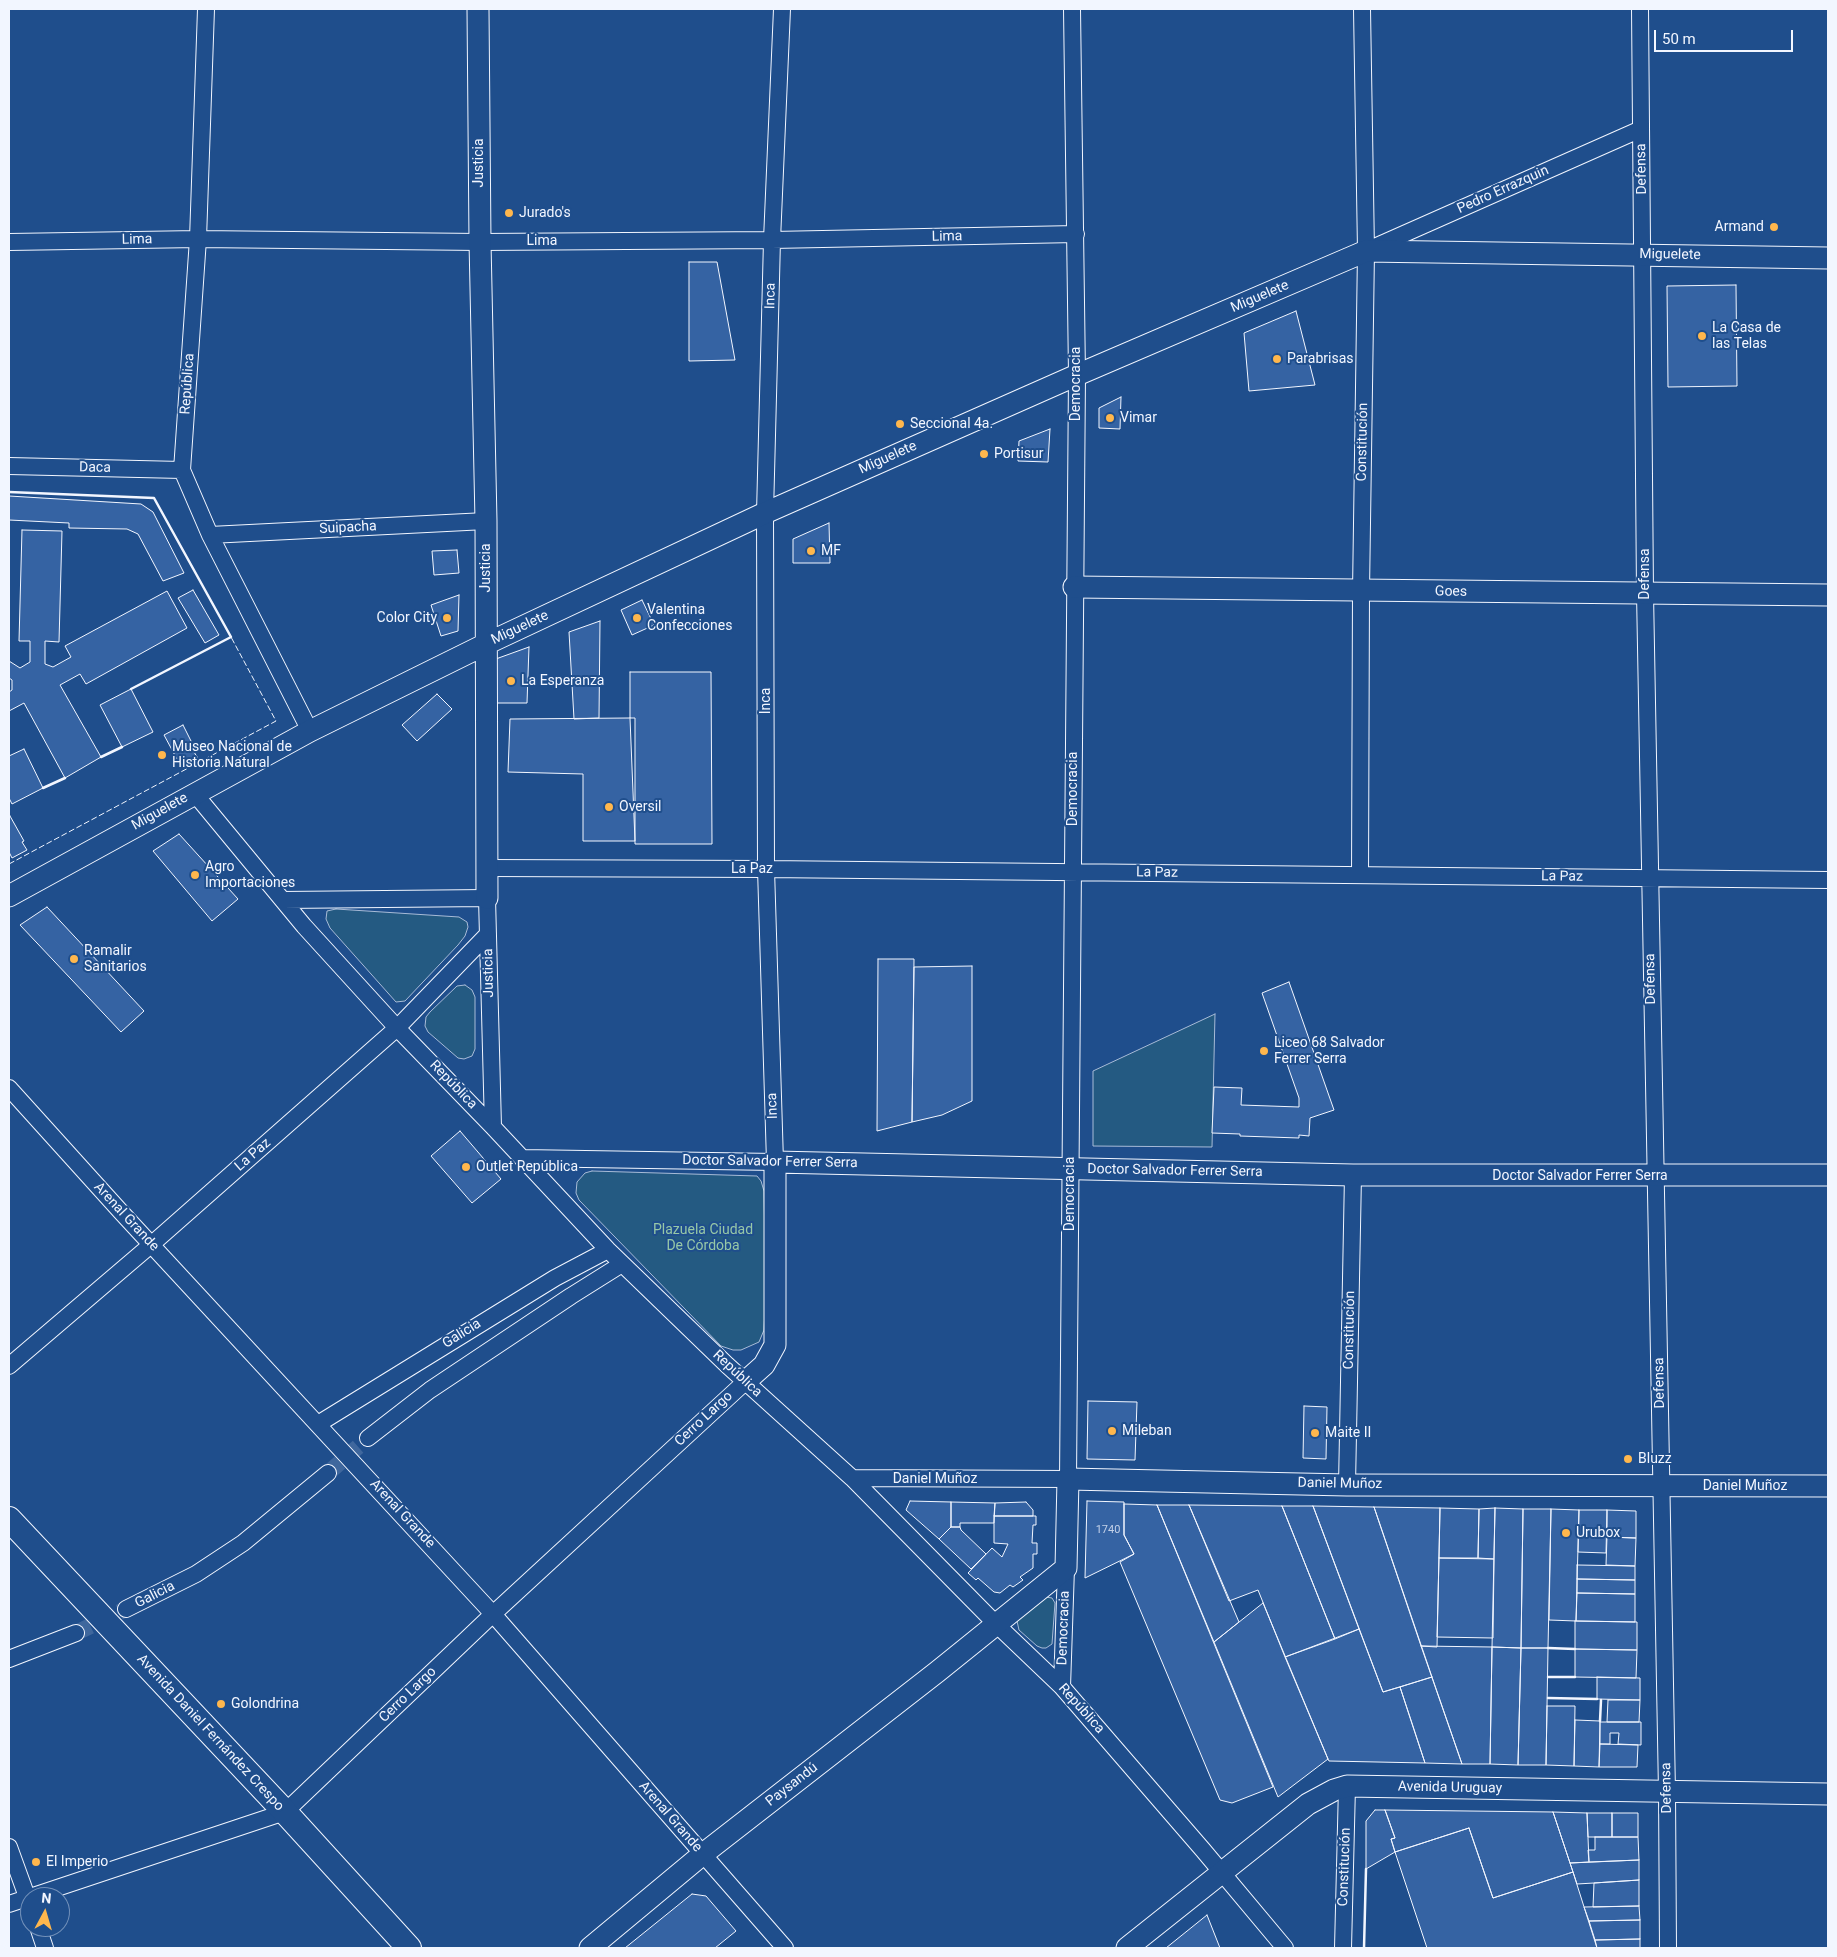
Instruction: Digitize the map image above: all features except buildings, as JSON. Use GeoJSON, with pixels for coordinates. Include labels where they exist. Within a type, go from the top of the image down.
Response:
{"type":"FeatureCollection","features":[{"type":"Feature","properties":{"kind":"main road","name":"Avenida Daniel Fernández Crespo"},"geometry":{"type":"LineString","coordinates":[[9,1519],[285,1812],[409,1948]]}},
{"type":"Feature","properties":{"kind":"street","name":"República"},"geometry":{"type":"LineString","coordinates":[[206,9],[198,239],[182,470],[210,535],[310,730]]}},
{"type":"Feature","properties":{"kind":"street","name":"Justicia"},"geometry":{"type":"LineString","coordinates":[[478,9],[480,242],[486,521],[487,898],[493,1127]]}},
{"type":"Feature","properties":{"kind":"street","name":"Inca"},"geometry":{"type":"LineString","coordinates":[[745,1382],[764,1365],[775,1345],[775,1162],[766,869],[765,513],[772,240],[782,9]]}},
{"type":"Feature","properties":{"kind":"street","name":"Democracia"},"geometry":{"type":"LineString","coordinates":[[1062,1687],[1068,1479],[1076,375],[1076,234],[1072,9]]}},
{"type":"Feature","properties":{"kind":"street","name":"Constitución"},"geometry":{"type":"LineString","coordinates":[[1360,875],[1361,591],[1366,251],[1362,9]]}},
{"type":"Feature","properties":{"kind":"street","name":"Defensa"},"geometry":{"type":"LineString","coordinates":[[1640,9],[1649,878],[1662,1486],[1668,1948]]}},
{"type":"Feature","properties":{"kind":"street","name":"Pedro Errazquin"},"geometry":{"type":"LineString","coordinates":[[1366,251],[1641,129]]}},
{"type":"Feature","properties":{"kind":"street","name":"Lima"},"geometry":{"type":"LineString","coordinates":[[9,242],[198,239],[480,242],[772,240],[1076,234]]}},
{"type":"Feature","properties":{"kind":"street","name":"Miguelete"},"geometry":{"type":"LineString","coordinates":[[9,896],[310,730],[486,644],[765,513],[1076,375],[1366,251],[1828,258]]}},
{"type":"Feature","properties":{"kind":"street","name":"Daca"},"geometry":{"type":"LineString","coordinates":[[9,466],[182,470]]}},
{"type":"Feature","properties":{"kind":"street","name":"Suipacha"},"geometry":{"type":"LineString","coordinates":[[210,535],[486,521]]}},
{"type":"Feature","properties":{"kind":"street","name":"Goes"},"geometry":{"type":"LineString","coordinates":[[1074,587],[1828,595]]}},
{"type":"Feature","properties":{"kind":"street","name":"República"},"geometry":{"type":"LineString","coordinates":[[195,794],[304,926],[397,1028],[608,1250],[745,1382],[852,1478],[996,1624],[1062,1687],[1285,1948]]}},
{"type":"Feature","properties":{"kind":"street","name":"La Paz"},"geometry":{"type":"LineString","coordinates":[[487,868],[1828,880]]}},
{"type":"Feature","properties":{"kind":"street"},"geometry":{"type":"LineString","coordinates":[[283,900],[487,898]]}},
{"type":"Feature","properties":{"kind":"street","name":"La Paz"},"geometry":{"type":"LineString","coordinates":[[9,1366],[152,1244],[397,1028],[488,934]]}},
{"type":"Feature","properties":{"kind":"street","name":"Arenal Grande"},"geometry":{"type":"LineString","coordinates":[[9,1088],[493,1614],[785,1948]]}},
{"type":"Feature","properties":{"kind":"street","name":"Doctor Salvador Ferrer Serra"},"geometry":{"type":"LineString","coordinates":[[522,1158],[1070,1168],[1353,1176],[1828,1175]]}},
{"type":"Feature","properties":{"kind":"street","name":"Constitución"},"geometry":{"type":"LineString","coordinates":[[1347,1485],[1353,1176]]}},
{"type":"Feature","properties":{"kind":"street","name":"Galicia"},"geometry":{"type":"LineString","coordinates":[[318,1424],[555,1278],[608,1250]]}},
{"type":"Feature","properties":{"kind":"street","name":"Galicia"},"geometry":{"type":"LineString","coordinates":[[368,1438],[430,1390],[570,1296],[622,1264]]}},
{"type":"Feature","properties":{"kind":"street","name":"Cerro Largo"},"geometry":{"type":"LineString","coordinates":[[69,1887],[285,1812],[493,1614],[745,1382]]}},
{"type":"Feature","properties":{"kind":"street","name":"Galicia"},"geometry":{"type":"LineString","coordinates":[[126,1609],[196,1574],[243,1543],[328,1473]]}},
{"type":"Feature","properties":{"kind":"street","name":"Daniel Muñoz"},"geometry":{"type":"LineString","coordinates":[[852,1478],[1068,1479],[1347,1485],[1828,1486]]}},
{"type":"Feature","properties":{"kind":"street","name":"Democracia"},"geometry":{"type":"LineString","coordinates":[[996,1624],[1066,1568]]}},
{"type":"Feature","properties":{"kind":"street","name":"Paysandú"},"geometry":{"type":"LineString","coordinates":[[590,1948],[703,1854],[922,1684],[996,1624]]}},
{"type":"Feature","properties":{"kind":"street"},"geometry":{"type":"LineString","coordinates":[[9,1659],[76,1633]]}},
{"type":"Feature","properties":{"kind":"street","name":"Constitución"},"geometry":{"type":"LineString","coordinates":[[1343,1948],[1348,1786]]}},
{"type":"Feature","properties":{"kind":"street","name":"Avenida Uruguay"},"geometry":{"type":"LineString","coordinates":[[1127,1948],[1308,1804],[1334,1790],[1348,1786],[1828,1794]]}},
{"type":"Feature","properties":{"kind":"street"},"geometry":{"type":"LineString","coordinates":[[9,1848],[24,1887]]}},
{"type":"Feature","properties":{"kind":"green space"},"geometry":{"type":"Polygon","coordinates":[[[336,909],[459,917],[467,922],[468,927],[465,936],[458,945],[405,1001],[396,1002],[330,928],[326,919],[327,911],[336,909]]]}},
{"type":"Feature","properties":{"kind":"green space"},"geometry":{"type":"Polygon","coordinates":[[[465,985],[472,990],[475,997],[475,1049],[472,1056],[464,1059],[458,1058],[428,1032],[425,1026],[426,1017],[430,1012],[457,986],[465,985]]]}},
{"type":"Feature","properties":{"kind":"green space"},"geometry":{"type":"Polygon","coordinates":[[[1215,1014],[1212,1147],[1093,1146],[1093,1071],[1215,1014]]]}},
{"type":"Feature","properties":{"kind":"green space","name":"Plazuela Ciudad De Córdoba"},"geometry":{"type":"Polygon","coordinates":[[[592,1171],[757,1176],[761,1181],[764,1191],[766,1291],[764,1330],[759,1342],[741,1350],[733,1350],[721,1346],[579,1200],[576,1193],[577,1182],[585,1173],[592,1171]]]}},
{"type":"Feature","properties":{"kind":"green space"},"geometry":{"type":"Polygon","coordinates":[[[1046,1597],[1052,1598],[1055,1603],[1052,1644],[1042,1648],[1037,1646],[1019,1630],[1017,1621],[1046,1597]]]}},
{"type":"Feature","properties":{"kind":"tunnel"},"geometry":{"type":"LineString","coordinates":[[328,1473],[368,1438]]}},
{"type":"Feature","properties":{"kind":"tunnel"},"geometry":{"type":"LineString","coordinates":[[76,1633],[126,1609]]}},
{"type":"Feature","properties":{"kind":"fence"},"geometry":{"type":"LineString","coordinates":[[9,864],[276,721],[231,637]]}},
{"type":"Feature","properties":{"kind":"wall"},"geometry":{"type":"LineString","coordinates":[[9,492],[154,498],[231,637],[131,689]]}},
{"type":"Feature","properties":{"kind":"wall"},"geometry":{"type":"LineString","coordinates":[[101,757],[122,747]]}},
{"type":"Feature","properties":{"kind":"wall"},"geometry":{"type":"LineString","coordinates":[[43,788],[65,778]]}},
{"type":"Feature","properties":{"kind":"wall"},"geometry":{"type":"LineString","coordinates":[[1548,1648],[1575,1649]]}},
{"type":"Feature","properties":{"kind":"wall"},"geometry":{"type":"LineString","coordinates":[[1548,1677],[1575,1677]]}},
{"type":"Feature","properties":{"kind":"wall"},"geometry":{"type":"LineString","coordinates":[[1548,1698],[1597,1699]]}},
{"type":"Feature","properties":{"kind":"wall"},"geometry":{"type":"LineString","coordinates":[[1600,1721],[1601,1700]]}},
{"type":"Feature","properties":{"kind":"wall"},"geometry":{"type":"LineString","coordinates":[[1364,1948],[1366,1869]]}},
{"type":"Feature","properties":{"kind":"place","name":"Jurado's"},"geometry":{"type":"Point","coordinates":[509,213]}},
{"type":"Feature","properties":{"kind":"place","name":"Armand"},"geometry":{"type":"Point","coordinates":[1774,227]}},
{"type":"Feature","properties":{"kind":"place","name":"La Casa de las Telas"},"geometry":{"type":"Point","coordinates":[1702,336]}},
{"type":"Feature","properties":{"kind":"place","name":"Parabrisas"},"geometry":{"type":"Point","coordinates":[1277,359]}},
{"type":"Feature","properties":{"kind":"place","name":"Vimar"},"geometry":{"type":"Point","coordinates":[1110,418]}},
{"type":"Feature","properties":{"kind":"place","name":"Seccional 4a."},"geometry":{"type":"Point","coordinates":[900,424]}},
{"type":"Feature","properties":{"kind":"place","name":"Portisur"},"geometry":{"type":"Point","coordinates":[984,454]}},
{"type":"Feature","properties":{"kind":"place","name":"MF"},"geometry":{"type":"Point","coordinates":[811,551]}},
{"type":"Feature","properties":{"kind":"place","name":"Color City"},"geometry":{"type":"Point","coordinates":[447,618]}},
{"type":"Feature","properties":{"kind":"place","name":"Valentina Confecciones"},"geometry":{"type":"Point","coordinates":[637,618]}},
{"type":"Feature","properties":{"kind":"place","name":"La Esperanza"},"geometry":{"type":"Point","coordinates":[511,681]}},
{"type":"Feature","properties":{"kind":"place","name":"Museo Nacional de Historia Natural"},"geometry":{"type":"Point","coordinates":[162,755]}},
{"type":"Feature","properties":{"kind":"place","name":"Oversil"},"geometry":{"type":"Point","coordinates":[609,807]}},
{"type":"Feature","properties":{"kind":"place","name":"Agro Importaciones"},"geometry":{"type":"Point","coordinates":[195,875]}},
{"type":"Feature","properties":{"kind":"place","name":"Ramalir Sanitarios"},"geometry":{"type":"Point","coordinates":[74,959]}},
{"type":"Feature","properties":{"kind":"place","name":"Liceo 68 Salvador Ferrer Serra"},"geometry":{"type":"Point","coordinates":[1264,1051]}},
{"type":"Feature","properties":{"kind":"place","name":"Outlet República"},"geometry":{"type":"Point","coordinates":[466,1167]}},
{"type":"Feature","properties":{"kind":"place","name":"Mileban"},"geometry":{"type":"Point","coordinates":[1112,1431]}},
{"type":"Feature","properties":{"kind":"place","name":"Maite II"},"geometry":{"type":"Point","coordinates":[1315,1433]}},
{"type":"Feature","properties":{"kind":"place","name":"Bluzz"},"geometry":{"type":"Point","coordinates":[1628,1459]}},
{"type":"Feature","properties":{"kind":"place","name":"Urubox"},"geometry":{"type":"Point","coordinates":[1566,1533]}},
{"type":"Feature","properties":{"kind":"place","name":"Golondrina"},"geometry":{"type":"Point","coordinates":[221,1704]}},
{"type":"Feature","properties":{"kind":"place","name":"El Imperio"},"geometry":{"type":"Point","coordinates":[36,1862]}}]}
